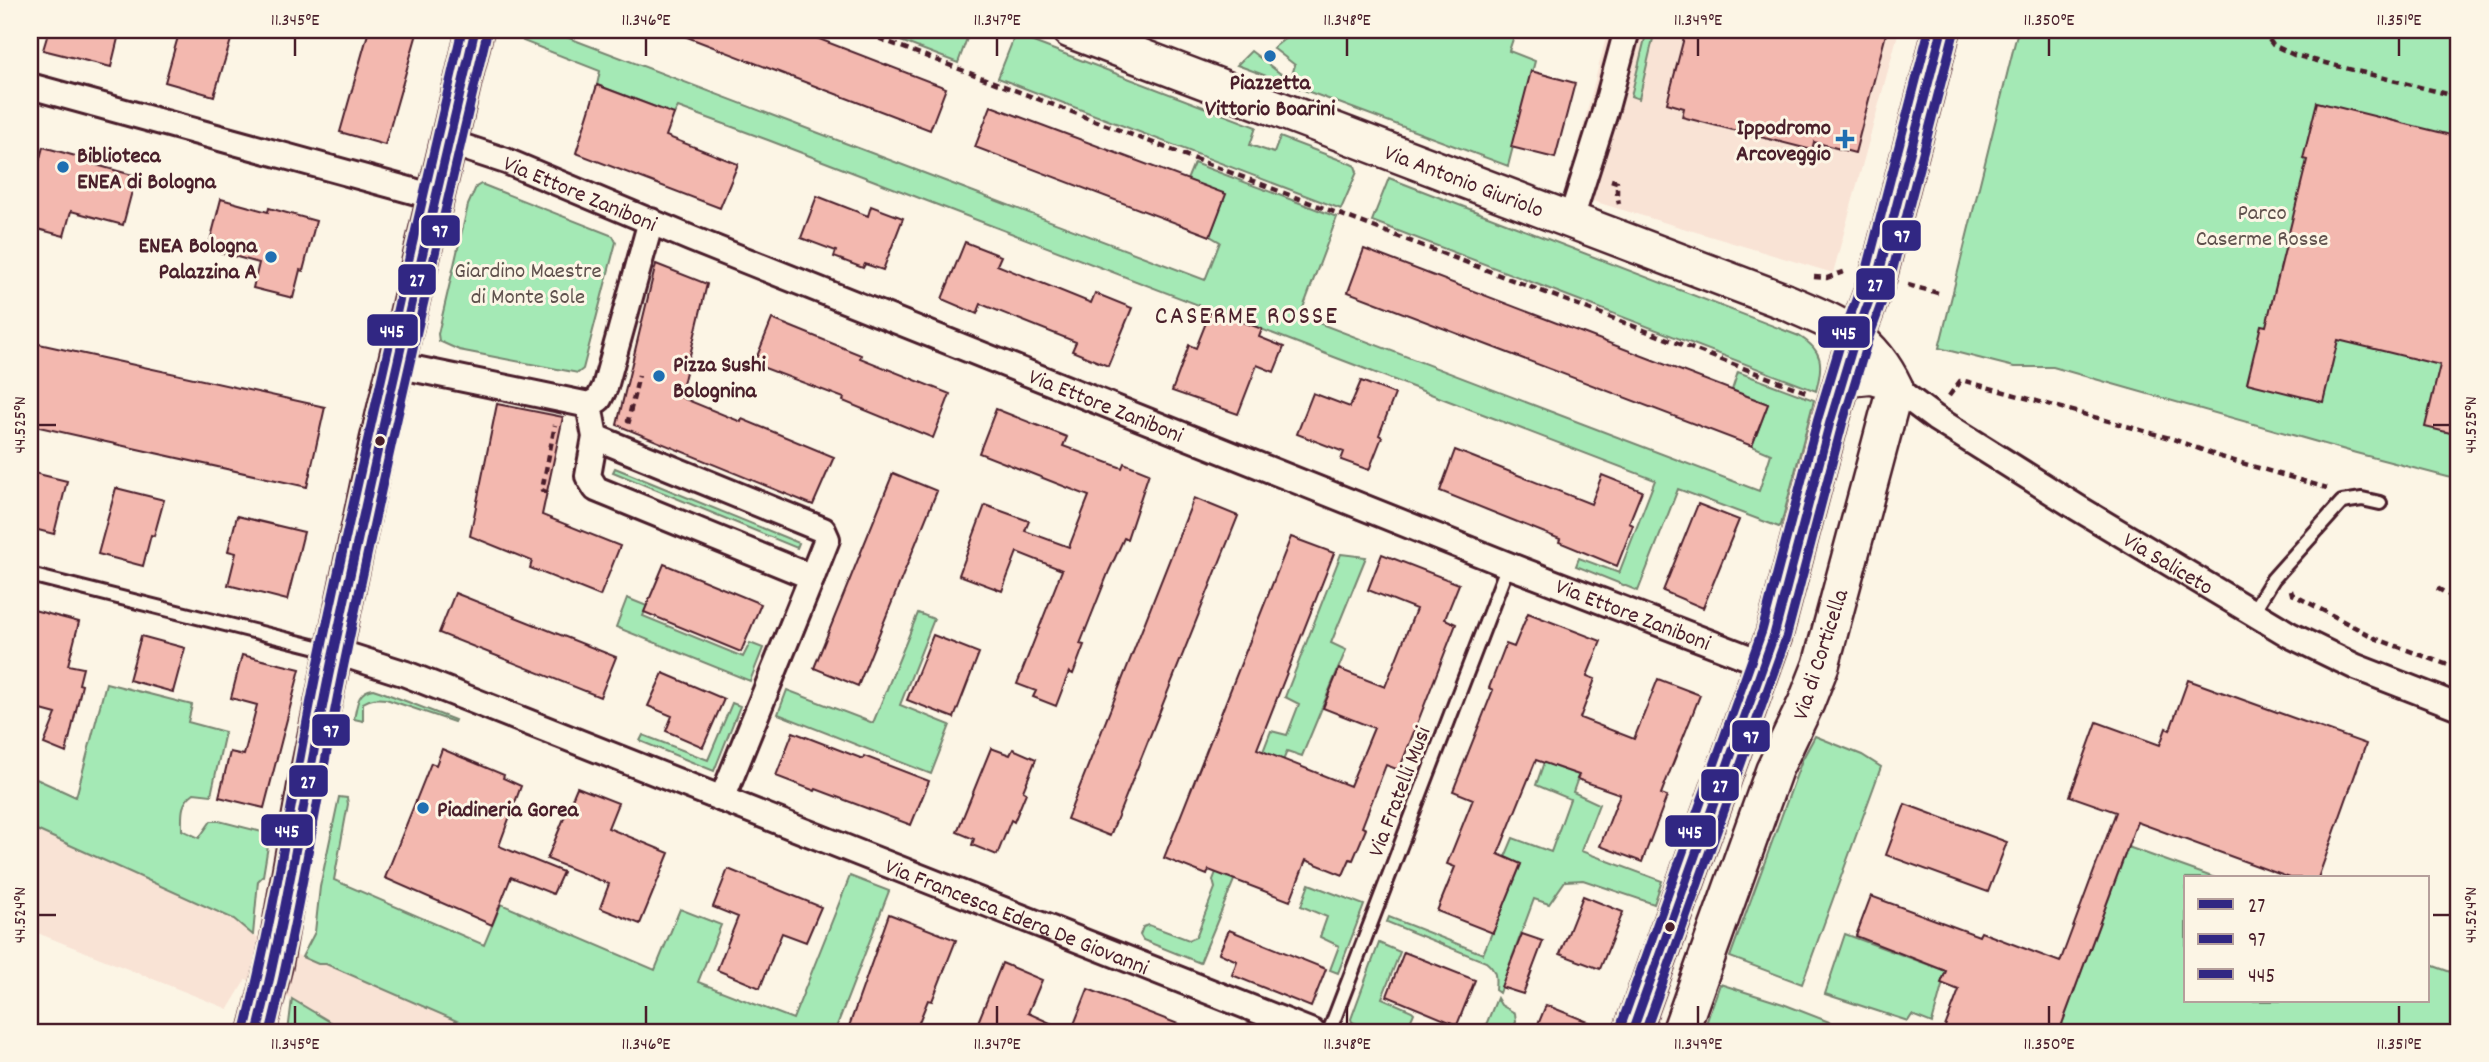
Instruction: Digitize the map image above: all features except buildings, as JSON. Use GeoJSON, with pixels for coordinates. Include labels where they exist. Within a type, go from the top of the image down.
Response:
{"type":"FeatureCollection","features":[{"type":"Feature","properties":{"kind":"street"},"geometry":{"type":"LineString","coordinates":[[257,1032],[274,965],[334,651],[396,365],[475,30]]}},
{"type":"Feature","properties":{"kind":"street","name":"Via Antonio Giuriolo"},"geometry":{"type":"LineString","coordinates":[[1070,30],[1786,302],[1856,336]]}},
{"type":"Feature","properties":{"kind":"street"},"geometry":{"type":"LineString","coordinates":[[1571,219],[1627,30]]}},
{"type":"Feature","properties":{"kind":"street"},"geometry":{"type":"LineString","coordinates":[[1632,1032],[1765,664],[1841,384],[1878,277],[1942,30]]}},
{"type":"Feature","properties":{"kind":"street"},"geometry":{"type":"LineString","coordinates":[[30,86],[435,197]]}},
{"type":"Feature","properties":{"kind":"street","name":"Via Ettore Zaniboni"},"geometry":{"type":"LineString","coordinates":[[448,142],[506,161],[1508,565],[1765,664]]}},
{"type":"Feature","properties":{"kind":"street"},"geometry":{"type":"LineString","coordinates":[[396,365],[589,405],[599,399],[605,387],[651,221]]}},
{"type":"Feature","properties":{"kind":"street"},"geometry":{"type":"LineString","coordinates":[[1856,336],[1876,355],[1895,388]]}},
{"type":"Feature","properties":{"kind":"street"},"geometry":{"type":"LineString","coordinates":[[1841,384],[1871,381],[1895,388]]}},
{"type":"Feature","properties":{"kind":"street","name":"Via Saliceto"},"geometry":{"type":"LineString","coordinates":[[1895,388],[1935,418],[2252,613],[2325,653],[2459,707]]}},
{"type":"Feature","properties":{"kind":"street","name":"Via di Corticella"},"geometry":{"type":"LineString","coordinates":[[1680,1032],[1774,770],[1821,664],[1895,388]]}},
{"type":"Feature","properties":{"kind":"street"},"geometry":{"type":"LineString","coordinates":[[589,405],[595,437],[588,476],[596,489],[811,577]]}},
{"type":"Feature","properties":{"kind":"street"},"geometry":{"type":"LineString","coordinates":[[595,437],[823,530],[827,539],[722,799]]}},
{"type":"Feature","properties":{"kind":"street","name":"Via Francesca Edera De Giovanni"},"geometry":{"type":"LineString","coordinates":[[334,651],[406,674],[1312,1032]]}},
{"type":"Feature","properties":{"kind":"lane"},"geometry":{"type":"LineString","coordinates":[[2252,613],[2273,579],[2342,502],[2352,499],[2380,503]]}},
{"type":"Feature","properties":{"kind":"lane","name":"Via Fratelli Musi"},"geometry":{"type":"LineString","coordinates":[[1328,1032],[1508,565]]}},
{"type":"Feature","properties":{"kind":"lane"},"geometry":{"type":"LineString","coordinates":[[30,575],[334,651]]}},
{"type":"Feature","properties":{"kind":"path"},"geometry":{"type":"LineString","coordinates":[[857,30],[1807,393]]}},
{"type":"Feature","properties":{"kind":"path"},"geometry":{"type":"LineString","coordinates":[[2262,30],[2273,46],[2294,55],[2459,97]]}},
{"type":"Feature","properties":{"kind":"path"},"geometry":{"type":"LineString","coordinates":[[641,369],[628,421],[641,427]]}},
{"type":"Feature","properties":{"kind":"path"},"geometry":{"type":"LineString","coordinates":[[1949,396],[1956,384],[1965,381],[2173,439],[2221,457],[2347,494],[2352,499]]}},
{"type":"Feature","properties":{"kind":"path"},"geometry":{"type":"LineString","coordinates":[[548,493],[542,489],[557,415]]}},
{"type":"Feature","properties":{"kind":"path"},"geometry":{"type":"LineString","coordinates":[[2292,581],[2292,594],[2356,629],[2401,649],[2459,669]]}},
{"type":"Feature","properties":{"kind":"path"},"geometry":{"type":"LineString","coordinates":[[2437,588],[2459,601]]}},
{"type":"Feature","properties":{"kind":"shaded area"},"geometry":{"type":"Polygon","coordinates":[[[1608,30],[1899,30],[1833,273],[1566,193],[1608,30]]]}},
{"type":"Feature","properties":{"kind":"shaded area"},"geometry":{"type":"Polygon","coordinates":[[[30,787],[258,881],[253,935],[302,957],[315,932],[572,1032],[288,1032],[291,999],[246,979],[228,1009],[30,930],[30,787]]]}},
{"type":"Feature","properties":{"kind":"green space"},"geometry":{"type":"Polygon","coordinates":[[[526,30],[548,30],[1205,280],[1220,242],[1210,236],[1225,195],[1187,180],[1194,163],[1337,217],[1300,316],[1759,491],[1771,454],[1752,446],[1768,404],[1732,390],[1738,372],[1814,400],[1781,525],[1779,527],[1678,489],[1638,591],[1576,566],[1579,558],[1619,573],[1655,480],[768,140],[678,107],[674,114],[597,85],[600,71],[523,41],[526,30]]]}},
{"type":"Feature","properties":{"kind":"green space"},"geometry":{"type":"Polygon","coordinates":[[[872,30],[970,30],[958,63],[872,30]]]}},
{"type":"Feature","properties":{"kind":"green space"},"geometry":{"type":"Polygon","coordinates":[[[1296,30],[1516,30],[1509,51],[1535,61],[1508,166],[1237,65],[1251,51],[1290,81],[1295,65],[1273,48],[1296,30]]]}},
{"type":"Feature","properties":{"kind":"green space"},"geometry":{"type":"Polygon","coordinates":[[[1647,30],[1655,30],[1639,99],[1631,96],[1647,30]]]}},
{"type":"Feature","properties":{"kind":"green space","name":"Parco Caserme Rosse"},"geometry":{"type":"Polygon","coordinates":[[[2018,30],[2459,30],[2459,480],[2053,367],[2014,367],[1939,348],[2018,30]]]}},
{"type":"Feature","properties":{"kind":"green space"},"geometry":{"type":"Polygon","coordinates":[[[1015,35],[1256,127],[1250,145],[1274,153],[1280,137],[1355,166],[1357,172],[1341,209],[998,78],[1015,35]]]}},
{"type":"Feature","properties":{"kind":"green space"},"geometry":{"type":"Polygon","coordinates":[[[1389,178],[1799,336],[1813,347],[1820,359],[1816,391],[1372,221],[1389,178]]]}},
{"type":"Feature","properties":{"kind":"green space","name":"Giardino Maestre di Monte Sole"},"geometry":{"type":"Polygon","coordinates":[[[481,184],[613,236],[616,242],[583,369],[578,373],[459,350],[439,341],[438,334],[468,205],[476,187],[481,184]]]}},
{"type":"Feature","properties":{"kind":"green space"},"geometry":{"type":"Polygon","coordinates":[[[615,468],[799,543],[797,548],[613,472],[615,468]]]}},
{"type":"Feature","properties":{"kind":"green space"},"geometry":{"type":"Polygon","coordinates":[[[1341,554],[1366,557],[1331,643],[1346,650],[1302,756],[1287,751],[1200,963],[1143,940],[1140,935],[1143,927],[1149,925],[1189,940],[1196,937],[1215,888],[1213,880],[1271,731],[1287,735],[1299,704],[1285,697],[1341,554]]]}},
{"type":"Feature","properties":{"kind":"green space"},"geometry":{"type":"Polygon","coordinates":[[[627,598],[647,606],[643,616],[743,657],[750,643],[763,648],[750,681],[616,627],[627,598]]]}},
{"type":"Feature","properties":{"kind":"green space"},"geometry":{"type":"Polygon","coordinates":[[[918,613],[934,619],[900,705],[950,725],[931,774],[778,714],[787,690],[873,723],[918,613]]]}},
{"type":"Feature","properties":{"kind":"green space"},"geometry":{"type":"Polygon","coordinates":[[[106,683],[192,705],[188,722],[225,732],[211,795],[194,793],[189,797],[183,809],[182,830],[199,838],[211,821],[219,821],[270,834],[263,876],[258,881],[253,935],[234,919],[30,827],[30,776],[76,797],[106,683]]]}},
{"type":"Feature","properties":{"kind":"green space"},"geometry":{"type":"Polygon","coordinates":[[[373,689],[455,720],[454,722],[380,698],[363,703],[363,721],[354,719],[361,696],[373,689]]]}},
{"type":"Feature","properties":{"kind":"green space"},"geometry":{"type":"Polygon","coordinates":[[[732,703],[740,706],[714,771],[640,741],[643,735],[708,760],[732,703]]]}},
{"type":"Feature","properties":{"kind":"green space"},"geometry":{"type":"Polygon","coordinates":[[[1815,736],[1862,755],[1881,767],[1802,984],[1730,957],[1802,760],[1815,736]]]}},
{"type":"Feature","properties":{"kind":"green space"},"geometry":{"type":"Polygon","coordinates":[[[1548,751],[1555,767],[1579,775],[1573,792],[1599,804],[1581,851],[1662,881],[1654,904],[1583,880],[1565,881],[1549,904],[1534,899],[1499,993],[1495,990],[1494,971],[1486,962],[1387,922],[1389,917],[1483,954],[1521,864],[1505,857],[1513,838],[1551,852],[1570,799],[1536,785],[1548,751]]]}},
{"type":"Feature","properties":{"kind":"green space"},"geometry":{"type":"Polygon","coordinates":[[[339,797],[347,798],[348,804],[334,880],[484,945],[501,904],[655,970],[680,909],[721,925],[698,982],[793,1019],[850,876],[889,891],[836,1028],[846,1032],[482,1032],[326,964],[318,964],[302,957],[315,932],[320,887],[339,797]]]}},
{"type":"Feature","properties":{"kind":"green space"},"geometry":{"type":"Polygon","coordinates":[[[2128,847],[2209,876],[2184,876],[2184,1002],[2430,1002],[2430,965],[2459,975],[2459,1032],[2059,1032],[2128,847]]]}},
{"type":"Feature","properties":{"kind":"green space"},"geometry":{"type":"Polygon","coordinates":[[[1309,884],[1364,905],[1338,973],[1330,970],[1339,946],[1320,937],[1327,917],[1301,906],[1309,884]]]}},
{"type":"Feature","properties":{"kind":"green space"},"geometry":{"type":"Polygon","coordinates":[[[1845,934],[1946,971],[1932,1023],[1912,1015],[1908,1021],[1825,994],[1845,934]]]}},
{"type":"Feature","properties":{"kind":"green space"},"geometry":{"type":"Polygon","coordinates":[[[1379,943],[1400,952],[1382,998],[1414,1013],[1406,1032],[1377,1032],[1352,1022],[1351,1019],[1379,943]]]}},
{"type":"Feature","properties":{"kind":"green space"},"geometry":{"type":"Polygon","coordinates":[[[1720,984],[1783,1004],[1855,1032],[1703,1032],[1720,984]]]}},
{"type":"Feature","properties":{"kind":"green space"},"geometry":{"type":"Polygon","coordinates":[[[1497,998],[1501,1005],[1515,1013],[1516,1022],[1511,1032],[1483,1032],[1497,998]]]}},
{"type":"Feature","properties":{"kind":"green space"},"geometry":{"type":"Polygon","coordinates":[[[292,999],[347,1032],[288,1032],[292,999]]]}},
{"type":"Feature","properties":{"kind":"transit line","name":"445"},"geometry":{"type":"LineString","coordinates":[[245,1029],[266,939],[335,586],[462,30]]}},
{"type":"Feature","properties":{"kind":"transit line","name":"27"},"geometry":{"type":"LineString","coordinates":[[257,1032],[278,942],[347,589],[475,30]]}},
{"type":"Feature","properties":{"kind":"transit line","name":"445"},"geometry":{"type":"LineString","coordinates":[[1620,1028],[1762,631],[1818,418],[1844,332],[1866,273],[1929,30]]}},
{"type":"Feature","properties":{"kind":"transit line","name":"27"},"geometry":{"type":"LineString","coordinates":[[1632,1032],[1774,635],[1830,422],[1856,336],[1878,277],[1942,30]]}},
{"type":"Feature","properties":{"kind":"transit line","name":"97"},"geometry":{"type":"LineString","coordinates":[[270,1032],[291,942],[343,669],[377,509],[487,33]]}},
{"type":"Feature","properties":{"kind":"transit line","name":"97"},"geometry":{"type":"LineString","coordinates":[[1645,1032],[1786,638],[1842,425],[1890,280],[1954,33]]}},
{"type":"Feature","properties":{"kind":"place","name":"Piazzetta Vittorio Boarini"},"geometry":{"type":"Point","coordinates":[1270,56]}},
{"type":"Feature","properties":{"kind":"place","name":"Ippodromo Arcoveggio"},"geometry":{"type":"Point","coordinates":[1845,139]}},
{"type":"Feature","properties":{"kind":"place","name":"Biblioteca ENEA di Bologna"},"geometry":{"type":"Point","coordinates":[63,167]}},
{"type":"Feature","properties":{"kind":"place","name":"ENEA Bologna Palazzina A"},"geometry":{"type":"Point","coordinates":[271,257]}},
{"type":"Feature","properties":{"kind":"place","name":"Pizza Sushi Bolognina"},"geometry":{"type":"Point","coordinates":[659,376]}},
{"type":"Feature","properties":{"kind":"place","name":"Piadineria Gorea"},"geometry":{"type":"Point","coordinates":[423,808]}},
{"type":"Feature","properties":{"kind":"district","name":"CASERME ROSSE"},"geometry":{"type":"Point","coordinates":[1247,314]}}]}
